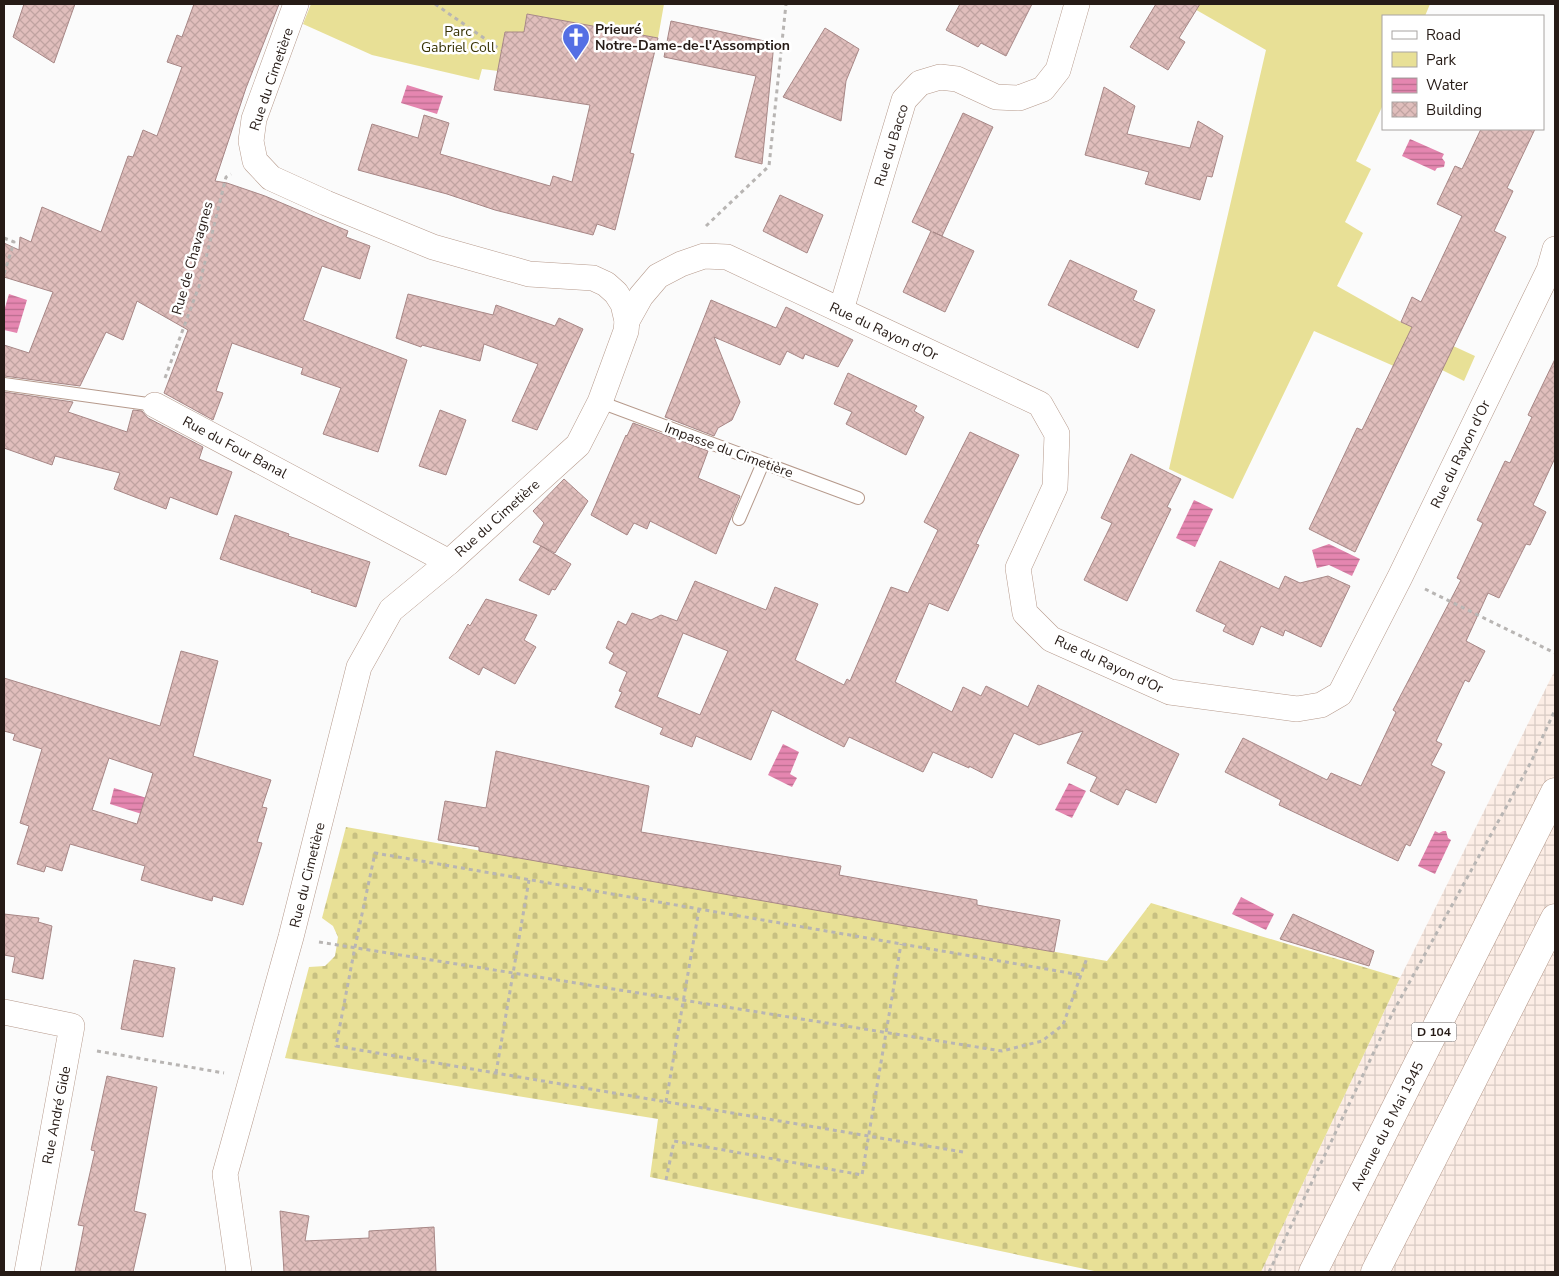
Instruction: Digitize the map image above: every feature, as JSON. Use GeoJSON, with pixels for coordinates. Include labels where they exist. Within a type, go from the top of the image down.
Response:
{"type":"FeatureCollection","features":[{"type":"Feature","properties":{"kind":"main road","name":"Avenue du 8 Mai 1945"},"geometry":{"type":"LineString","coordinates":[[1313,1272],[1555,792]]}},
{"type":"Feature","properties":{"kind":"main road"},"geometry":{"type":"LineString","coordinates":[[1375,1272],[1555,918]]}},
{"type":"Feature","properties":{"kind":"street","name":"Rue du Cimetière"},"geometry":{"type":"LineString","coordinates":[[255,160],[251,141],[254,119],[296,4]]}},
{"type":"Feature","properties":{"kind":"street","name":"Rue du Bacco"},"geometry":{"type":"LineString","coordinates":[[841,310],[904,100],[920,83],[940,77],[957,80],[996,97],[1019,98],[1043,89],[1058,70],[1077,4]]}},
{"type":"Feature","properties":{"kind":"street"},"geometry":{"type":"LineString","coordinates":[[255,160],[271,178],[433,247],[529,274],[637,279],[658,276]]}},
{"type":"Feature","properties":{"kind":"street","name":"Rue du Rayon d'Or"},"geometry":{"type":"LineString","coordinates":[[627,321],[641,296],[658,276],[681,264],[704,256],[727,257],[1040,404],[1058,434],[1055,487],[1018,568],[1025,614],[1052,640],[1170,692],[1297,709],[1321,705],[1340,694],[1400,577],[1549,270],[1555,249]]}},
{"type":"Feature","properties":{"kind":"street"},"geometry":{"type":"LineString","coordinates":[[593,278],[606,284],[616,293],[623,304],[627,321]]}},
{"type":"Feature","properties":{"kind":"street","name":"Rue du Cimetière"},"geometry":{"type":"LineString","coordinates":[[239,1272],[225,1174],[291,937],[359,667],[391,610],[449,562],[578,445],[600,402],[626,331],[627,321]]}},
{"type":"Feature","properties":{"kind":"street","name":"Rue du Four Banal"},"geometry":{"type":"LineString","coordinates":[[155,404],[449,562]]}},
{"type":"Feature","properties":{"kind":"street","name":"Rue André Gide"},"geometry":{"type":"LineString","coordinates":[[4,1012],[72,1026],[70,1046],[27,1272]]}},
{"type":"Feature","properties":{"kind":"lane","name":"Rue du Four Banal"},"geometry":{"type":"LineString","coordinates":[[4,384],[155,404]]}},
{"type":"Feature","properties":{"kind":"lane","name":"Impasse du Cimetière"},"geometry":{"type":"LineString","coordinates":[[600,402],[858,498]]}},
{"type":"Feature","properties":{"kind":"lane"},"geometry":{"type":"LineString","coordinates":[[739,519],[763,462]]}},
{"type":"Feature","properties":{"kind":"path"},"geometry":{"type":"LineString","coordinates":[[435,4],[501,50]]}},
{"type":"Feature","properties":{"kind":"path"},"geometry":{"type":"LineString","coordinates":[[706,226],[769,166],[786,4]]}},
{"type":"Feature","properties":{"kind":"path","name":"Rue de Chavagnes"},"geometry":{"type":"LineString","coordinates":[[155,404],[199,286],[226,177],[255,160]]}},
{"type":"Feature","properties":{"kind":"path"},"geometry":{"type":"LineString","coordinates":[[4,238],[14,242],[4,274]]}},
{"type":"Feature","properties":{"kind":"path"},"geometry":{"type":"LineString","coordinates":[[1400,577],[1555,653]]}},
{"type":"Feature","properties":{"kind":"path"},"geometry":{"type":"LineString","coordinates":[[1269,1272],[1393,1012],[1531,762],[1555,710]]}},
{"type":"Feature","properties":{"kind":"path"},"geometry":{"type":"LineString","coordinates":[[963,1152],[336,1046],[374,853],[1081,975]]}},
{"type":"Feature","properties":{"kind":"path"},"geometry":{"type":"LineString","coordinates":[[496,1073],[529,880]]}},
{"type":"Feature","properties":{"kind":"path"},"geometry":{"type":"LineString","coordinates":[[666,1102],[698,909]]}},
{"type":"Feature","properties":{"kind":"path"},"geometry":{"type":"LineString","coordinates":[[291,937],[1002,1051],[1042,1041],[1063,1025],[1087,958]]}},
{"type":"Feature","properties":{"kind":"path"},"geometry":{"type":"LineString","coordinates":[[666,1180],[674,1141],[862,1175],[901,944]]}},
{"type":"Feature","properties":{"kind":"path"},"geometry":{"type":"LineString","coordinates":[[70,1046],[252,1078]]}},
{"type":"Feature","properties":{"kind":"shaded area"},"geometry":{"type":"Polygon","coordinates":[[[1555,670],[1555,1272],[1261,1272],[1400,978],[1555,670]]]}},
{"type":"Feature","properties":{"kind":"green space","name":"Parc Gabriel Coll"},"geometry":{"type":"Polygon","coordinates":[[[311,4],[664,4],[658,38],[527,14],[524,32],[505,32],[498,71],[482,69],[479,80],[372,55],[303,24],[311,4]]]}},
{"type":"Feature","properties":{"kind":"green space"},"geometry":{"type":"Polygon","coordinates":[[[1186,4],[1430,4],[1425,15],[1382,15],[1382,107],[1356,161],[1371,169],[1345,222],[1363,233],[1337,286],[1401,322],[1475,356],[1464,381],[1428,363],[1421,378],[1314,331],[1233,499],[1169,469],[1266,50],[1186,4]]]}},
{"type":"Feature","properties":{"kind":"green space"},"geometry":{"type":"Polygon","coordinates":[[[346,827],[1107,961],[1151,903],[1400,978],[1261,1272],[1099,1272],[650,1177],[658,1119],[285,1058],[309,967],[325,966],[335,956],[338,937],[333,926],[322,918],[346,827]]]}},
{"type":"Feature","properties":{"kind":"water"},"geometry":{"type":"Polygon","coordinates":[[[407,85],[443,96],[437,114],[401,103],[407,85]]]}},
{"type":"Feature","properties":{"kind":"water"},"geometry":{"type":"Polygon","coordinates":[[[1410,139],[1444,154],[1442,158],[1445,162],[1444,167],[1437,168],[1435,171],[1402,156],[1410,139]]]}},
{"type":"Feature","properties":{"kind":"water"},"geometry":{"type":"Polygon","coordinates":[[[9,294],[27,300],[17,333],[4,330],[4,311],[9,294]]]}},
{"type":"Feature","properties":{"kind":"water"},"geometry":{"type":"Polygon","coordinates":[[[1194,500],[1213,509],[1195,547],[1176,538],[1194,500]]]}},
{"type":"Feature","properties":{"kind":"water"},"geometry":{"type":"Polygon","coordinates":[[[1329,544],[1360,559],[1352,576],[1329,565],[1317,568],[1312,550],[1329,544]]]}},
{"type":"Feature","properties":{"kind":"water"},"geometry":{"type":"Polygon","coordinates":[[[783,744],[799,752],[790,774],[797,778],[792,787],[768,775],[783,744]]]}},
{"type":"Feature","properties":{"kind":"water"},"geometry":{"type":"Polygon","coordinates":[[[1069,783],[1086,791],[1072,818],[1055,810],[1069,783]]]}},
{"type":"Feature","properties":{"kind":"water"},"geometry":{"type":"Polygon","coordinates":[[[114,788],[150,799],[145,815],[110,804],[114,788]]]}},
{"type":"Feature","properties":{"kind":"water"},"geometry":{"type":"Polygon","coordinates":[[[1435,831],[1439,833],[1446,831],[1448,838],[1451,840],[1435,874],[1418,866],[1435,831]]]}},
{"type":"Feature","properties":{"kind":"water"},"geometry":{"type":"Polygon","coordinates":[[[1241,897],[1274,914],[1266,930],[1232,914],[1241,897]]]}},
{"type":"Feature","properties":{"kind":"building"},"geometry":{"type":"Polygon","coordinates":[[[24,4],[75,4],[54,63],[13,37],[24,4]]]}},
{"type":"Feature","properties":{"kind":"building"},"geometry":{"type":"Polygon","coordinates":[[[194,4],[279,4],[246,88],[215,181],[227,183],[265,196],[348,231],[346,237],[370,246],[360,279],[322,266],[303,320],[407,360],[378,452],[323,434],[341,388],[301,374],[303,368],[232,343],[216,391],[223,393],[213,420],[164,393],[188,330],[137,301],[123,340],[106,332],[80,386],[4,376],[4,345],[29,353],[53,292],[4,277],[4,243],[19,250],[20,237],[31,242],[42,207],[101,232],[128,156],[133,157],[143,130],[157,136],[182,67],[167,62],[177,35],[182,37],[194,4]]]}},
{"type":"Feature","properties":{"kind":"building"},"geometry":{"type":"Polygon","coordinates":[[[960,4],[1032,4],[1006,56],[981,43],[978,47],[946,30],[960,4]]]}},
{"type":"Feature","properties":{"kind":"building"},"geometry":{"type":"Polygon","coordinates":[[[1156,4],[1200,4],[1179,38],[1185,42],[1168,70],[1130,47],[1156,4]]]}},
{"type":"Feature","properties":{"kind":"building"},"geometry":{"type":"Polygon","coordinates":[[[527,14],[658,38],[630,153],[634,154],[615,230],[597,224],[593,235],[495,210],[447,194],[358,170],[372,124],[418,138],[424,115],[449,123],[440,154],[550,186],[553,176],[572,182],[590,105],[494,90],[505,32],[524,32],[527,14]]]}},
{"type":"Feature","properties":{"kind":"building"},"geometry":{"type":"Polygon","coordinates":[[[671,21],[774,43],[762,164],[735,157],[756,76],[664,57],[671,21]]]}},
{"type":"Feature","properties":{"kind":"building"},"geometry":{"type":"Polygon","coordinates":[[[825,28],[859,49],[846,81],[841,121],[783,97],[825,28]]]}},
{"type":"Feature","properties":{"kind":"building"},"geometry":{"type":"Polygon","coordinates":[[[1104,87],[1135,106],[1127,134],[1190,148],[1198,121],[1223,136],[1212,177],[1207,176],[1200,200],[1145,184],[1149,172],[1085,155],[1104,87]]]}},
{"type":"Feature","properties":{"kind":"building"},"geometry":{"type":"Polygon","coordinates":[[[963,113],[993,127],[942,236],[933,232],[974,251],[945,312],[903,292],[931,231],[912,222],[963,113]]]}},
{"type":"Feature","properties":{"kind":"building"},"geometry":{"type":"Polygon","coordinates":[[[1481,130],[1535,130],[1507,188],[1513,191],[1494,231],[1506,237],[1355,552],[1309,529],[1357,428],[1362,430],[1412,327],[1401,322],[1412,297],[1421,302],[1462,216],[1437,204],[1455,166],[1462,169],[1481,130]]]}},
{"type":"Feature","properties":{"kind":"building"},"geometry":{"type":"Polygon","coordinates":[[[780,195],[823,215],[807,253],[763,231],[780,195]]]}},
{"type":"Feature","properties":{"kind":"building"},"geometry":{"type":"Polygon","coordinates":[[[1070,260],[1137,291],[1133,300],[1155,310],[1138,348],[1048,305],[1070,260]]]}},
{"type":"Feature","properties":{"kind":"building"},"geometry":{"type":"Polygon","coordinates":[[[408,294],[493,315],[496,305],[555,326],[559,318],[583,329],[537,430],[512,421],[538,364],[484,344],[480,361],[422,345],[421,347],[396,338],[408,294]]]}},
{"type":"Feature","properties":{"kind":"building"},"geometry":{"type":"Polygon","coordinates":[[[711,300],[776,328],[786,307],[853,340],[838,367],[805,354],[803,359],[787,351],[780,365],[714,337],[740,402],[732,420],[718,428],[714,436],[665,417],[711,300]]]}},
{"type":"Feature","properties":{"kind":"building"},"geometry":{"type":"Polygon","coordinates":[[[1555,359],[1555,458],[1533,505],[1546,512],[1530,545],[1526,544],[1499,598],[1488,593],[1466,641],[1485,651],[1469,682],[1465,680],[1436,741],[1442,744],[1431,765],[1445,772],[1410,846],[1406,844],[1398,861],[1279,805],[1281,800],[1225,772],[1243,738],[1327,780],[1331,773],[1361,786],[1396,712],[1393,710],[1461,580],[1457,578],[1483,523],[1477,520],[1505,461],[1510,463],[1532,417],[1528,415],[1555,359]]]}},
{"type":"Feature","properties":{"kind":"building"},"geometry":{"type":"Polygon","coordinates":[[[848,373],[917,406],[914,411],[924,417],[906,455],[846,424],[852,412],[834,404],[848,373]]]}},
{"type":"Feature","properties":{"kind":"building"},"geometry":{"type":"Polygon","coordinates":[[[4,392],[73,402],[68,412],[127,432],[133,410],[142,411],[148,418],[203,447],[199,459],[232,472],[217,515],[170,497],[166,509],[114,489],[120,473],[55,456],[52,465],[4,448],[4,392]]]}},
{"type":"Feature","properties":{"kind":"building"},"geometry":{"type":"Polygon","coordinates":[[[440,410],[466,420],[446,475],[419,466],[440,410]]]}},
{"type":"Feature","properties":{"kind":"building"},"geometry":{"type":"Polygon","coordinates":[[[633,423],[708,451],[698,478],[740,496],[716,554],[650,521],[647,529],[634,523],[627,535],[591,515],[633,423]]]}},
{"type":"Feature","properties":{"kind":"building"},"geometry":{"type":"Polygon","coordinates":[[[970,432],[1019,455],[976,544],[979,545],[948,611],[929,603],[895,682],[952,712],[963,687],[981,696],[986,686],[1028,707],[1038,685],[1179,754],[1156,803],[1126,789],[1118,805],[1090,791],[1097,777],[1067,763],[1083,731],[1039,745],[1014,733],[992,778],[969,766],[969,768],[933,752],[923,772],[849,737],[844,747],[772,710],[751,760],[696,736],[692,747],[660,734],[663,728],[615,707],[622,692],[619,691],[627,672],[609,663],[614,653],[606,648],[618,621],[626,625],[632,613],[651,620],[661,615],[677,621],[695,581],[766,610],[775,587],[818,604],[795,660],[844,685],[847,679],[850,681],[891,587],[908,593],[938,530],[924,522],[970,432]],[[683,633],[657,697],[700,715],[728,651],[683,633]]]}},
{"type":"Feature","properties":{"kind":"building"},"geometry":{"type":"Polygon","coordinates":[[[1131,454],[1181,479],[1167,507],[1171,509],[1127,601],[1084,580],[1112,523],[1101,518],[1131,454]]]}},
{"type":"Feature","properties":{"kind":"building"},"geometry":{"type":"Polygon","coordinates":[[[564,479],[588,501],[555,553],[533,542],[544,523],[533,511],[564,479]]]}},
{"type":"Feature","properties":{"kind":"building"},"geometry":{"type":"Polygon","coordinates":[[[235,515],[289,534],[288,536],[370,562],[356,607],[220,559],[235,515]]]}},
{"type":"Feature","properties":{"kind":"building"},"geometry":{"type":"Polygon","coordinates":[[[541,546],[571,564],[555,590],[552,589],[549,595],[519,580],[541,546]]]}},
{"type":"Feature","properties":{"kind":"building"},"geometry":{"type":"Polygon","coordinates":[[[1220,561],[1279,589],[1285,576],[1300,583],[1328,576],[1350,586],[1321,647],[1285,630],[1283,636],[1261,626],[1253,645],[1223,631],[1226,625],[1196,611],[1220,561]]]}},
{"type":"Feature","properties":{"kind":"building"},"geometry":{"type":"Polygon","coordinates":[[[486,599],[537,615],[524,640],[536,647],[515,684],[483,667],[479,675],[449,658],[468,624],[470,626],[486,599]]]}},
{"type":"Feature","properties":{"kind":"building"},"geometry":{"type":"Polygon","coordinates":[[[181,651],[218,661],[193,756],[271,780],[262,807],[267,808],[257,842],[262,843],[243,905],[213,896],[212,901],[141,880],[145,866],[70,844],[62,871],[46,866],[44,872],[17,864],[29,826],[20,823],[42,749],[13,740],[15,734],[4,731],[4,678],[160,726],[181,651]],[[109,758],[92,810],[137,824],[153,773],[109,758]]]}},
{"type":"Feature","properties":{"kind":"building"},"geometry":{"type":"Polygon","coordinates":[[[496,751],[649,786],[641,832],[841,866],[839,875],[977,900],[977,905],[1060,920],[1054,952],[479,851],[479,847],[438,840],[445,801],[486,808],[496,751]]]}},
{"type":"Feature","properties":{"kind":"building"},"geometry":{"type":"Polygon","coordinates":[[[4,914],[39,918],[38,922],[52,926],[43,979],[12,972],[15,957],[4,955],[4,914]]]}},
{"type":"Feature","properties":{"kind":"building"},"geometry":{"type":"Polygon","coordinates":[[[1293,914],[1374,951],[1369,966],[1280,939],[1293,914]]]}},
{"type":"Feature","properties":{"kind":"building"},"geometry":{"type":"Polygon","coordinates":[[[134,960],[175,968],[163,1037],[121,1029],[134,960]]]}},
{"type":"Feature","properties":{"kind":"building"},"geometry":{"type":"Polygon","coordinates":[[[107,1076],[157,1087],[134,1211],[146,1214],[133,1272],[75,1272],[84,1226],[78,1225],[95,1151],[91,1150],[107,1076]]]}},
{"type":"Feature","properties":{"kind":"building"},"geometry":{"type":"Polygon","coordinates":[[[280,1211],[309,1216],[305,1241],[369,1238],[369,1231],[434,1227],[436,1272],[284,1272],[280,1211]]]}},
{"type":"Feature","properties":{"kind":"place","name":"Prieuré Notre-Dame-de-l'Assomption"},"geometry":{"type":"Point","coordinates":[576,61]}}]}
